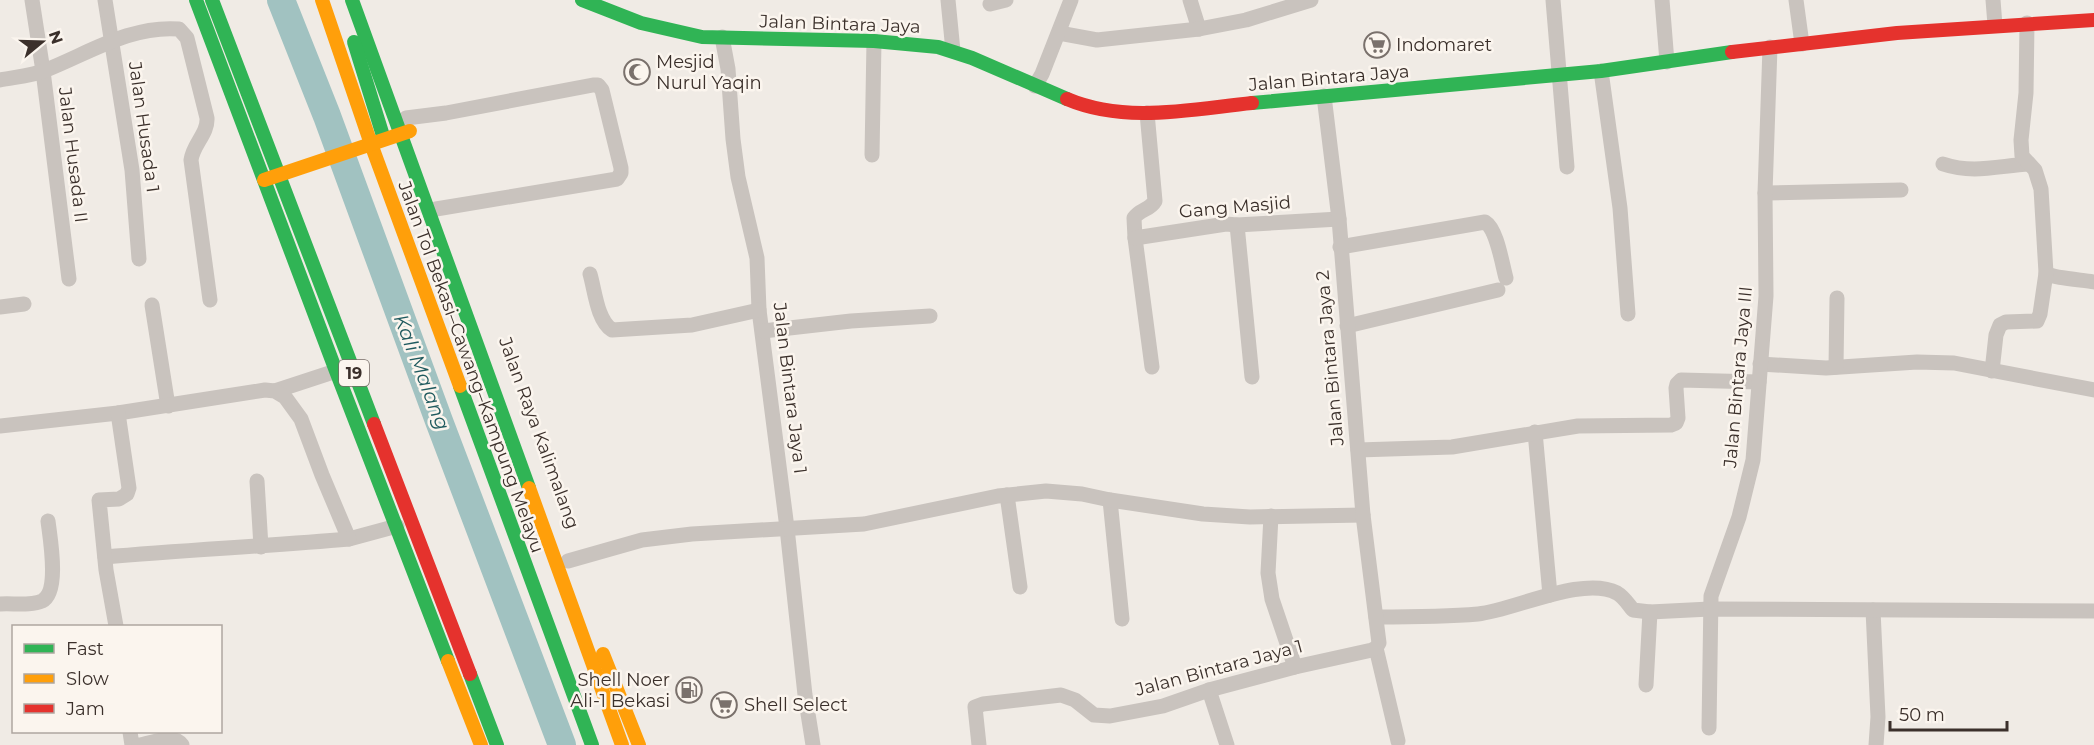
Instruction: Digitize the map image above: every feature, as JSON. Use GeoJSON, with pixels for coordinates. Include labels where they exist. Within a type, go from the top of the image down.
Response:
{"type":"FeatureCollection","features":[{"type":"Feature","properties":{"kind":"main road"},"geometry":{"type":"LineString","coordinates":[[196,0],[481,745]]}},
{"type":"Feature","properties":{"kind":"main road","name":"19"},"geometry":{"type":"LineString","coordinates":[[212,0],[497,745]]}},
{"type":"Feature","properties":{"kind":"main road","name":"Jalan Tol Bekasi–Cawang–Kampung Melayu"},"geometry":{"type":"LineString","coordinates":[[321,0],[371,144],[592,745]]}},
{"type":"Feature","properties":{"kind":"main road"},"geometry":{"type":"LineString","coordinates":[[340,0],[384,139]]}},
{"type":"Feature","properties":{"kind":"main road"},"geometry":{"type":"LineString","coordinates":[[352,0],[622,745]]}},
{"type":"Feature","properties":{"kind":"main road","name":"Jalan Raya Kalimalang"},"geometry":{"type":"LineString","coordinates":[[364,0],[436,209],[639,745]]}},
{"type":"Feature","properties":{"kind":"main road","name":"Jalan Bintara Jaya"},"geometry":{"type":"LineString","coordinates":[[582,0],[633,22],[674,33],[722,37],[919,44],[953,51],[1082,105],[1123,112],[1147,113],[1601,71],[1770,47],[1897,33],[2094,20]]}},
{"type":"Feature","properties":{"kind":"main road"},"geometry":{"type":"LineString","coordinates":[[264,180],[384,139],[408,125]]}},
{"type":"Feature","properties":{"kind":"street","name":"Jalan Husada II"},"geometry":{"type":"LineString","coordinates":[[33,0],[44,71],[69,279]]}},
{"type":"Feature","properties":{"kind":"street","name":"Jalan Husada 1"},"geometry":{"type":"LineString","coordinates":[[105,0],[132,170],[139,259]]}},
{"type":"Feature","properties":{"kind":"street"},"geometry":{"type":"LineString","coordinates":[[948,0],[953,51]]}},
{"type":"Feature","properties":{"kind":"street"},"geometry":{"type":"LineString","coordinates":[[990,4],[1006,0]]}},
{"type":"Feature","properties":{"kind":"street"},"geometry":{"type":"LineString","coordinates":[[1035,86],[1071,0]]}},
{"type":"Feature","properties":{"kind":"street"},"geometry":{"type":"LineString","coordinates":[[1190,0],[1199,29]]}},
{"type":"Feature","properties":{"kind":"street"},"geometry":{"type":"LineString","coordinates":[[1059,33],[1097,40],[1199,29],[1246,20],[1311,0]]}},
{"type":"Feature","properties":{"kind":"street"},"geometry":{"type":"LineString","coordinates":[[1553,0],[1567,167]]}},
{"type":"Feature","properties":{"kind":"street"},"geometry":{"type":"LineString","coordinates":[[1662,0],[1667,62]]}},
{"type":"Feature","properties":{"kind":"street"},"geometry":{"type":"LineString","coordinates":[[1796,0],[1802,44]]}},
{"type":"Feature","properties":{"kind":"street"},"geometry":{"type":"LineString","coordinates":[[1993,0],[1995,26]]}},
{"type":"Feature","properties":{"kind":"street"},"geometry":{"type":"LineString","coordinates":[[1992,370],[1996,335],[2000,326],[2006,322],[2037,321],[2046,273],[2041,189],[2035,170],[2022,156],[2020,140],[2026,93],[2027,23]]}},
{"type":"Feature","properties":{"kind":"street"},"geometry":{"type":"LineString","coordinates":[[0,80],[44,71],[111,40],[166,28],[179,29],[187,39],[207,118],[206,128],[192,152],[191,160],[210,300]]}},
{"type":"Feature","properties":{"kind":"street","name":"Jalan Bintara Jaya 1"},"geometry":{"type":"LineString","coordinates":[[722,37],[728,69],[738,177],[757,258],[759,310],[788,528],[805,695],[813,745]]}},
{"type":"Feature","properties":{"kind":"street"},"geometry":{"type":"LineString","coordinates":[[872,155],[874,41]]}},
{"type":"Feature","properties":{"kind":"street","name":"Jalan Bintara Jaya III"},"geometry":{"type":"LineString","coordinates":[[1709,728],[1710,609],[1714,587],[1738,518],[1753,460],[1766,296],[1765,193],[1770,47]]}},
{"type":"Feature","properties":{"kind":"street"},"geometry":{"type":"LineString","coordinates":[[1601,71],[1620,208],[1628,314]]}},
{"type":"Feature","properties":{"kind":"street"},"geometry":{"type":"LineString","coordinates":[[408,125],[446,113],[593,85],[598,85],[602,90],[621,168],[621,174],[617,179],[436,209]]}},
{"type":"Feature","properties":{"kind":"street","name":"Jalan Bintara Jaya 2"},"geometry":{"type":"LineString","coordinates":[[1324,96],[1339,219],[1363,515],[1376,617]]}},
{"type":"Feature","properties":{"kind":"street"},"geometry":{"type":"LineString","coordinates":[[1147,113],[1155,201],[1134,218],[1152,367]]}},
{"type":"Feature","properties":{"kind":"street"},"geometry":{"type":"LineString","coordinates":[[1943,164],[1973,170],[2029,164]]}},
{"type":"Feature","properties":{"kind":"street"},"geometry":{"type":"LineString","coordinates":[[1765,193],[1901,190]]}},
{"type":"Feature","properties":{"kind":"street","name":"Gang Masjid"},"geometry":{"type":"LineString","coordinates":[[1135,238],[1226,224],[1339,219]]}},
{"type":"Feature","properties":{"kind":"street"},"geometry":{"type":"LineString","coordinates":[[1340,248],[1485,222],[1489,224],[1494,235],[1502,284],[1347,326]]}},
{"type":"Feature","properties":{"kind":"street"},"geometry":{"type":"LineString","coordinates":[[1237,225],[1252,377]]}},
{"type":"Feature","properties":{"kind":"street"},"geometry":{"type":"LineString","coordinates":[[2046,273],[2050,276],[2094,282]]}},
{"type":"Feature","properties":{"kind":"street"},"geometry":{"type":"LineString","coordinates":[[590,274],[602,316],[606,326],[612,330],[692,325],[759,310]]}},
{"type":"Feature","properties":{"kind":"street"},"geometry":{"type":"LineString","coordinates":[[1836,367],[1837,298]]}},
{"type":"Feature","properties":{"kind":"street"},"geometry":{"type":"LineString","coordinates":[[0,306],[24,304]]}},
{"type":"Feature","properties":{"kind":"street"},"geometry":{"type":"LineString","coordinates":[[152,305],[168,406]]}},
{"type":"Feature","properties":{"kind":"street"},"geometry":{"type":"LineString","coordinates":[[763,331],[851,321],[930,316]]}},
{"type":"Feature","properties":{"kind":"street"},"geometry":{"type":"LineString","coordinates":[[1760,364],[1836,367],[1927,362],[1954,363],[2094,390]]}},
{"type":"Feature","properties":{"kind":"street"},"geometry":{"type":"LineString","coordinates":[[0,426],[118,413],[265,390],[275,391],[336,371]]}},
{"type":"Feature","properties":{"kind":"street"},"geometry":{"type":"LineString","coordinates":[[1358,450],[1452,447],[1578,426],[1671,425],[1676,423],[1678,418],[1677,384],[1681,380],[1759,382]]}},
{"type":"Feature","properties":{"kind":"street"},"geometry":{"type":"LineString","coordinates":[[275,391],[285,397],[301,419],[349,539]]}},
{"type":"Feature","properties":{"kind":"street"},"geometry":{"type":"LineString","coordinates":[[116,625],[99,500],[119,499],[127,494],[129,488],[118,413]]}},
{"type":"Feature","properties":{"kind":"street"},"geometry":{"type":"LineString","coordinates":[[1535,432],[1550,595]]}},
{"type":"Feature","properties":{"kind":"street"},"geometry":{"type":"LineString","coordinates":[[257,481],[261,547]]}},
{"type":"Feature","properties":{"kind":"street"},"geometry":{"type":"LineString","coordinates":[[568,561],[642,540],[685,535],[864,524],[1007,495],[1046,491],[1082,494],[1203,514],[1250,517],[1363,515]]}},
{"type":"Feature","properties":{"kind":"street"},"geometry":{"type":"LineString","coordinates":[[1007,495],[1020,586]]}},
{"type":"Feature","properties":{"kind":"street"},"geometry":{"type":"LineString","coordinates":[[1110,500],[1122,619]]}},
{"type":"Feature","properties":{"kind":"street"},"geometry":{"type":"LineString","coordinates":[[1271,516],[1268,573],[1272,599],[1294,667]]}},
{"type":"Feature","properties":{"kind":"street"},"geometry":{"type":"LineString","coordinates":[[0,604],[38,602],[50,593],[53,567],[48,521]]}},
{"type":"Feature","properties":{"kind":"street"},"geometry":{"type":"LineString","coordinates":[[105,557],[349,539],[397,526]]}},
{"type":"Feature","properties":{"kind":"street"},"geometry":{"type":"LineString","coordinates":[[1398,741],[1376,648],[1379,637],[1376,617],[1480,614],[1550,595],[1602,588],[1616,592],[1633,610],[1650,612],[1710,609],[2094,611]]}},
{"type":"Feature","properties":{"kind":"street"},"geometry":{"type":"LineString","coordinates":[[1873,610],[1878,717],[1876,745]]}},
{"type":"Feature","properties":{"kind":"street"},"geometry":{"type":"LineString","coordinates":[[1646,685],[1650,612]]}},
{"type":"Feature","properties":{"kind":"street","name":"Jalan Bintara Jaya 1"},"geometry":{"type":"LineString","coordinates":[[979,745],[975,707],[983,704],[1061,695],[1075,700],[1094,715],[1110,716],[1163,706],[1209,690],[1376,648]]}},
{"type":"Feature","properties":{"kind":"street"},"geometry":{"type":"LineString","coordinates":[[1209,690],[1227,745]]}},
{"type":"Feature","properties":{"kind":"street"},"geometry":{"type":"LineString","coordinates":[[139,745],[172,739],[178,740],[182,745]]}},
{"type":"Feature","properties":{"kind":"waterway","name":"Kali Malang"},"geometry":{"type":"LineString","coordinates":[[281,0],[327,116],[439,421],[562,745]]}},
{"type":"Feature","properties":{"kind":"traffic: fast"},"geometry":{"type":"LineString","coordinates":[[196,0],[448,661]]}},
{"type":"Feature","properties":{"kind":"traffic: fast"},"geometry":{"type":"LineString","coordinates":[[212,0],[374,424]]}},
{"type":"Feature","properties":{"kind":"traffic: fast"},"geometry":{"type":"LineString","coordinates":[[352,0],[529,488]]}},
{"type":"Feature","properties":{"kind":"traffic: fast"},"geometry":{"type":"LineString","coordinates":[[582,0],[641,23],[702,37],[874,41],[938,47],[972,58],[1067,99]]}},
{"type":"Feature","properties":{"kind":"traffic: fast"},"geometry":{"type":"LineString","coordinates":[[354,42],[384,139]]}},
{"type":"Feature","properties":{"kind":"traffic: fast"},"geometry":{"type":"LineString","coordinates":[[1252,103],[1601,71],[1732,52]]}},
{"type":"Feature","properties":{"kind":"traffic: fast"},"geometry":{"type":"LineString","coordinates":[[460,386],[592,745]]}},
{"type":"Feature","properties":{"kind":"traffic: fast"},"geometry":{"type":"LineString","coordinates":[[470,674],[497,745]]}},
{"type":"Feature","properties":{"kind":"traffic: slow"},"geometry":{"type":"LineString","coordinates":[[322,0],[371,144],[460,386]]}},
{"type":"Feature","properties":{"kind":"traffic: slow"},"geometry":{"type":"LineString","coordinates":[[264,180],[410,131]]}},
{"type":"Feature","properties":{"kind":"traffic: slow"},"geometry":{"type":"LineString","coordinates":[[529,488],[622,745]]}},
{"type":"Feature","properties":{"kind":"traffic: slow"},"geometry":{"type":"LineString","coordinates":[[603,654],[639,745]]}},
{"type":"Feature","properties":{"kind":"traffic: slow"},"geometry":{"type":"LineString","coordinates":[[448,661],[481,745]]}},
{"type":"Feature","properties":{"kind":"traffic: jam"},"geometry":{"type":"LineString","coordinates":[[1732,52],[1897,33],[2094,20]]}},
{"type":"Feature","properties":{"kind":"traffic: jam"},"geometry":{"type":"LineString","coordinates":[[1067,99],[1089,107],[1136,113],[1183,111],[1252,103]]}},
{"type":"Feature","properties":{"kind":"traffic: jam"},"geometry":{"type":"LineString","coordinates":[[374,424],[470,674]]}},
{"type":"Feature","properties":{"kind":"place","name":"Indomaret"},"geometry":{"type":"Point","coordinates":[1377,45]}},
{"type":"Feature","properties":{"kind":"place","name":"Mesjid Nurul Yaqin"},"geometry":{"type":"Point","coordinates":[637,72]}},
{"type":"Feature","properties":{"kind":"place","name":"Shell Noer Ali-1 Bekasi"},"geometry":{"type":"Point","coordinates":[689,690]}},
{"type":"Feature","properties":{"kind":"place","name":"Shell Select"},"geometry":{"type":"Point","coordinates":[724,705]}}]}
